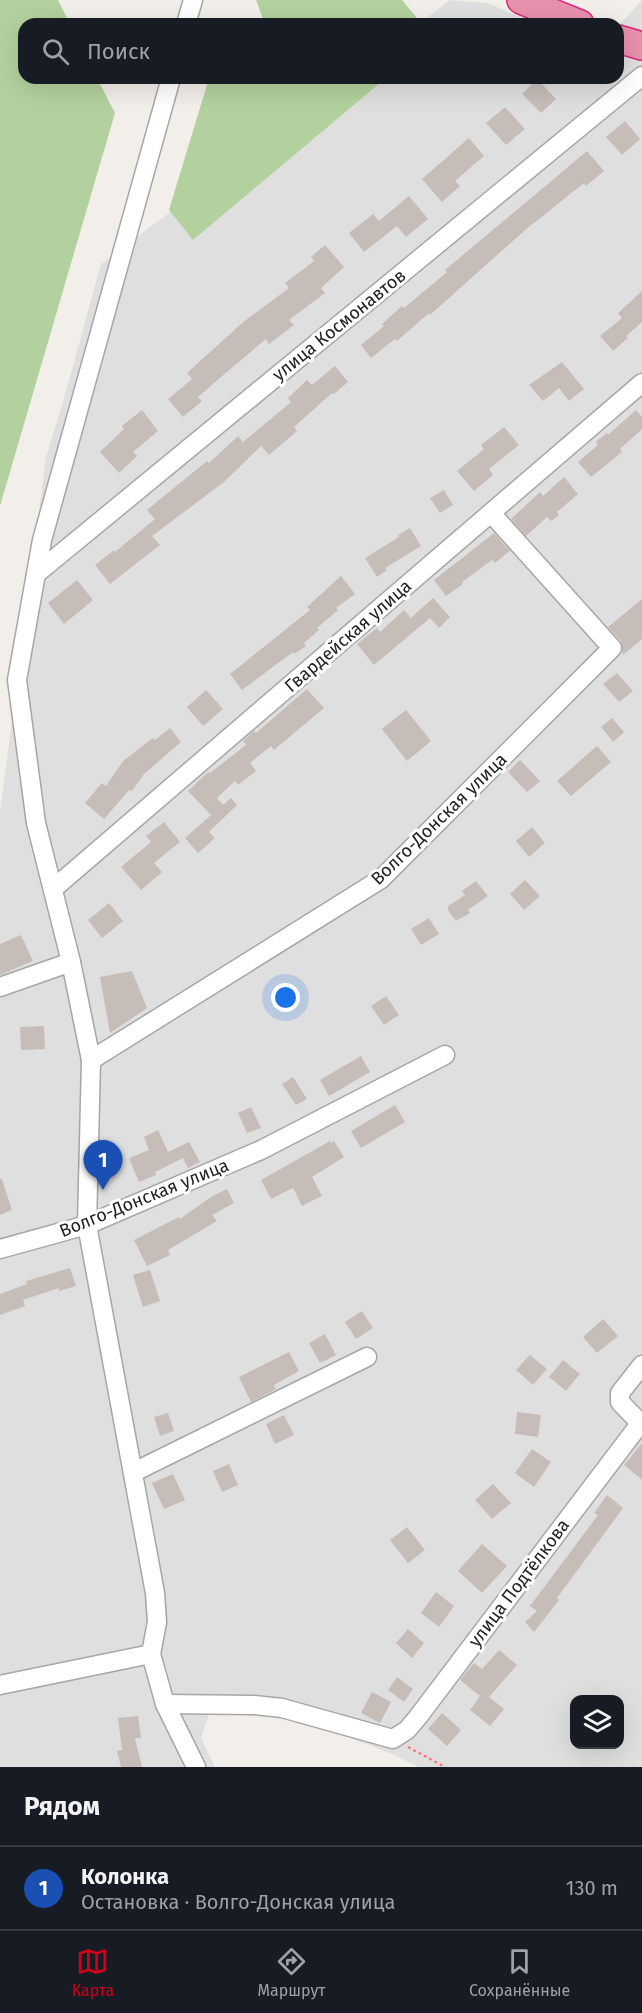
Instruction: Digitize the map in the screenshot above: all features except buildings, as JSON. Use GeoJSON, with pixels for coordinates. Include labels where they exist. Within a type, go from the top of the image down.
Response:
{"type":"FeatureCollection","features":[{"type":"Feature","properties":{"kind":"highway"},"geometry":{"type":"LineString","coordinates":[[521,0],[565,18]]}},
{"type":"Feature","properties":{"kind":"highway"},"geometry":{"type":"LineString","coordinates":[[624,41],[642,46]]}},
{"type":"Feature","properties":{"kind":"street"},"geometry":{"type":"LineString","coordinates":[[188,18],[193,0]]}},
{"type":"Feature","properties":{"kind":"street","name":"улица Космонавтов"},"geometry":{"type":"LineString","coordinates":[[36,573],[642,76]]}},
{"type":"Feature","properties":{"kind":"street"},"geometry":{"type":"LineString","coordinates":[[169,84],[42,540],[17,680],[36,823],[72,962],[91,1060],[87,1225],[155,1593],[157,1622],[151,1654],[165,1704],[196,1767]]}},
{"type":"Feature","properties":{"kind":"street","name":"Гвардейская улица"},"geometry":{"type":"LineString","coordinates":[[53,889],[642,383]]}},
{"type":"Feature","properties":{"kind":"street","name":"Волго-Донская улица"},"geometry":{"type":"LineString","coordinates":[[91,1060],[381,879],[612,648],[491,513]]}},
{"type":"Feature","properties":{"kind":"street"},"geometry":{"type":"LineString","coordinates":[[0,987],[72,962]]}},
{"type":"Feature","properties":{"kind":"street","name":"Волго-Донская улица"},"geometry":{"type":"LineString","coordinates":[[0,1250],[87,1225],[261,1150],[445,1055]]}},
{"type":"Feature","properties":{"kind":"street"},"geometry":{"type":"LineString","coordinates":[[134,1472],[367,1357]]}},
{"type":"Feature","properties":{"kind":"street","name":"улица Подтёлкова"},"geometry":{"type":"LineString","coordinates":[[393,1739],[407,1730],[418,1717],[641,1422],[620,1402],[620,1393],[642,1365]]}},
{"type":"Feature","properties":{"kind":"street"},"geometry":{"type":"LineString","coordinates":[[0,1685],[151,1654]]}},
{"type":"Feature","properties":{"kind":"street"},"geometry":{"type":"LineString","coordinates":[[165,1704],[254,1704],[282,1708],[393,1739]]}},
{"type":"Feature","properties":{"kind":"path"},"geometry":{"type":"LineString","coordinates":[[393,1739],[445,1767]]}},
{"type":"Feature","properties":{"kind":"shaded area"},"geometry":{"type":"Polygon","coordinates":[[[450,0],[488,3],[522,18],[427,18],[450,0]]]}},
{"type":"Feature","properties":{"kind":"shaded area"},"geometry":{"type":"Polygon","coordinates":[[[642,0],[642,1767],[419,1767],[392,1754],[304,1720],[250,1713],[209,1714],[201,1738],[215,1767],[0,1767],[0,813],[46,457],[101,264],[341,84],[624,84],[624,20],[642,0]]]}},
{"type":"Feature","properties":{"kind":"green space"},"geometry":{"type":"Polygon","coordinates":[[[0,0],[58,0],[67,18],[18,18],[18,84],[100,84],[115,113],[0,506],[0,0]]]}},
{"type":"Feature","properties":{"kind":"green space"},"geometry":{"type":"Polygon","coordinates":[[[256,0],[402,0],[417,18],[263,18],[256,0]]]}},
{"type":"Feature","properties":{"kind":"green space"},"geometry":{"type":"Polygon","coordinates":[[[207,84],[379,84],[193,240],[169,210],[207,84]]]}},
{"type":"Feature","properties":{"kind":"place","name":"Колонка"},"geometry":{"type":"Point","coordinates":[103,1190]}}]}
